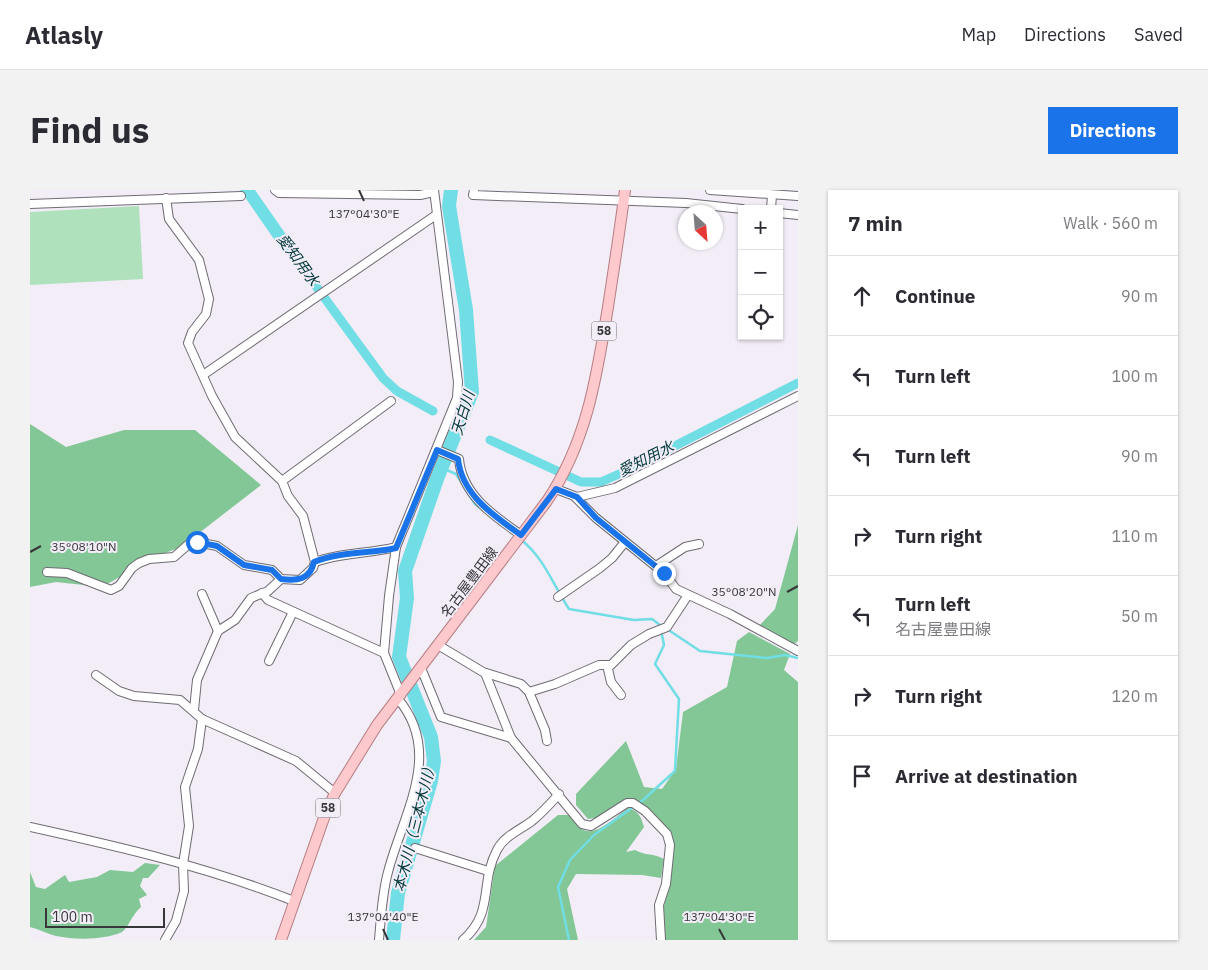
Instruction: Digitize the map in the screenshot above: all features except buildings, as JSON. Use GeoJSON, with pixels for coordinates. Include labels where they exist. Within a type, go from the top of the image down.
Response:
{"type":"FeatureCollection","features":[{"type":"Feature","properties":{"kind":"main road","name":"名古屋豊田線"},"geometry":{"type":"LineString","coordinates":[[281,940],[335,793],[366,742],[557,487],[567,467],[583,430],[595,389],[625,190]]}},
{"type":"Feature","properties":{"kind":"street"},"geometry":{"type":"LineString","coordinates":[[275,190],[279,193],[420,195],[434,191],[458,387],[454,407],[396,548],[389,596],[384,653],[416,728],[421,756],[417,779],[387,877],[378,940]]}},
{"type":"Feature","properties":{"kind":"street"},"geometry":{"type":"LineString","coordinates":[[474,190],[473,195],[686,203],[738,209]]}},
{"type":"Feature","properties":{"kind":"street"},"geometry":{"type":"LineString","coordinates":[[710,190],[798,196]]}},
{"type":"Feature","properties":{"kind":"street"},"geometry":{"type":"LineString","coordinates":[[771,205],[772,195]]}},
{"type":"Feature","properties":{"kind":"street"},"geometry":{"type":"LineString","coordinates":[[30,204],[241,196]]}},
{"type":"Feature","properties":{"kind":"street"},"geometry":{"type":"LineString","coordinates":[[47,572],[67,573],[111,590],[119,586],[138,563],[149,559],[174,557],[190,543],[197,542],[217,546],[244,565],[272,570],[281,579],[300,580],[313,568],[314,562],[303,516],[288,496],[282,481],[235,436],[212,396],[188,343],[192,332],[206,314],[209,300],[199,260],[169,219],[166,198]]}},
{"type":"Feature","properties":{"kind":"street"},"geometry":{"type":"LineString","coordinates":[[783,213],[798,215]]}},
{"type":"Feature","properties":{"kind":"street"},"geometry":{"type":"LineString","coordinates":[[203,375],[436,215]]}},
{"type":"Feature","properties":{"kind":"street"},"geometry":{"type":"LineString","coordinates":[[577,497],[615,488],[798,396]]}},
{"type":"Feature","properties":{"kind":"street"},"geometry":{"type":"LineString","coordinates":[[282,481],[391,400]]}},
{"type":"Feature","properties":{"kind":"street"},"geometry":{"type":"LineString","coordinates":[[437,450],[458,459],[471,492],[496,517],[521,535]]}},
{"type":"Feature","properties":{"kind":"street"},"geometry":{"type":"LineString","coordinates":[[557,487],[577,497],[596,518],[656,566],[676,589],[730,614],[798,651]]}},
{"type":"Feature","properties":{"kind":"street"},"geometry":{"type":"LineString","coordinates":[[558,596],[600,568],[612,558],[625,542]]}},
{"type":"Feature","properties":{"kind":"street"},"geometry":{"type":"LineString","coordinates":[[656,566],[685,547],[699,544]]}},
{"type":"Feature","properties":{"kind":"street"},"geometry":{"type":"LineString","coordinates":[[314,562],[332,555],[375,552],[396,548]]}},
{"type":"Feature","properties":{"kind":"street"},"geometry":{"type":"LineString","coordinates":[[194,710],[198,680],[218,630],[235,620],[251,598],[275,586],[281,579]]}},
{"type":"Feature","properties":{"kind":"street"},"geometry":{"type":"LineString","coordinates":[[202,594],[218,630]]}},
{"type":"Feature","properties":{"kind":"street"},"geometry":{"type":"LineString","coordinates":[[262,594],[268,600],[384,653]]}},
{"type":"Feature","properties":{"kind":"street"},"geometry":{"type":"LineString","coordinates":[[529,692],[555,684],[599,665],[611,665],[643,637],[664,628],[688,596]]}},
{"type":"Feature","properties":{"kind":"street"},"geometry":{"type":"LineString","coordinates":[[269,661],[293,612]]}},
{"type":"Feature","properties":{"kind":"street"},"geometry":{"type":"LineString","coordinates":[[438,645],[485,673],[521,684],[529,692],[546,730],[547,741]]}},
{"type":"Feature","properties":{"kind":"street"},"geometry":{"type":"LineString","coordinates":[[607,665],[611,682],[621,695]]}},
{"type":"Feature","properties":{"kind":"street"},"geometry":{"type":"LineString","coordinates":[[419,672],[441,717],[511,738]]}},
{"type":"Feature","properties":{"kind":"street"},"geometry":{"type":"LineString","coordinates":[[485,673],[511,738],[582,824],[591,826],[627,803],[634,803],[645,810],[666,834],[670,845],[666,884],[659,905],[661,940]]}},
{"type":"Feature","properties":{"kind":"street"},"geometry":{"type":"LineString","coordinates":[[96,675],[127,694],[142,698],[180,700],[194,710],[202,719],[296,761],[335,793]]}},
{"type":"Feature","properties":{"kind":"street"},"geometry":{"type":"LineString","coordinates":[[165,940],[176,921],[184,891],[183,864],[189,826],[185,787],[198,749],[202,719]]}},
{"type":"Feature","properties":{"kind":"street"},"geometry":{"type":"LineString","coordinates":[[463,940],[482,917],[485,909],[488,871],[498,848],[516,831],[545,810],[559,794]]}},
{"type":"Feature","properties":{"kind":"street"},"geometry":{"type":"LineString","coordinates":[[30,828],[158,856],[220,873],[294,901]]}},
{"type":"Feature","properties":{"kind":"street"},"geometry":{"type":"LineString","coordinates":[[415,848],[488,871]]}},
{"type":"Feature","properties":{"kind":"green space"},"geometry":{"type":"Polygon","coordinates":[[[139,206],[143,279],[30,285],[30,212],[139,206]]]}},
{"type":"Feature","properties":{"kind":"green space"},"geometry":{"type":"Polygon","coordinates":[[[30,424],[66,447],[124,430],[195,430],[261,485],[181,547],[155,557],[102,587],[56,582],[30,587],[30,424]]]}},
{"type":"Feature","properties":{"kind":"green space"},"geometry":{"type":"Polygon","coordinates":[[[798,525],[798,641],[793,645],[759,626],[775,609],[798,525]]]}},
{"type":"Feature","properties":{"kind":"green space"},"geometry":{"type":"Polygon","coordinates":[[[749,632],[790,654],[784,670],[798,682],[798,940],[665,940],[662,913],[670,885],[674,845],[669,833],[644,805],[635,801],[601,817],[588,819],[576,805],[576,794],[626,741],[644,787],[662,789],[676,769],[683,712],[727,687],[737,641],[749,632]]]}},
{"type":"Feature","properties":{"kind":"green space"},"geometry":{"type":"Polygon","coordinates":[[[628,808],[639,815],[644,827],[626,852],[635,850],[664,859],[661,878],[642,875],[576,874],[567,889],[578,940],[474,940],[486,927],[495,866],[558,815],[571,815],[581,828],[586,831],[592,831],[599,829],[628,808]]]}},
{"type":"Feature","properties":{"kind":"green space"},"geometry":{"type":"Polygon","coordinates":[[[145,863],[160,865],[148,878],[143,878],[140,886],[147,895],[139,899],[141,907],[122,932],[90,939],[53,935],[30,927],[30,872],[36,887],[45,889],[65,875],[69,882],[97,877],[110,870],[133,872],[145,863]]]}},
{"type":"Feature","properties":{"kind":"water"},"geometry":{"type":"Polygon","coordinates":[[[240,190],[255,190],[294,246],[283,252],[240,190]]]}},
{"type":"Feature","properties":{"kind":"waterway","name":"天白川"},"geometry":{"type":"LineString","coordinates":[[393,940],[398,893],[431,781],[434,761],[431,737],[399,657],[407,598],[405,571],[437,479],[472,392],[466,310],[449,206],[451,190]]}},
{"type":"Feature","properties":{"kind":"waterway","name":"愛知用水"},"geometry":{"type":"LineString","coordinates":[[283,241],[383,378],[397,391],[433,411]]}},
{"type":"Feature","properties":{"kind":"waterway","name":"愛知用水"},"geometry":{"type":"LineString","coordinates":[[490,440],[581,482],[601,482],[798,383]]}},
{"type":"Feature","properties":{"kind":"waterway"},"geometry":{"type":"LineString","coordinates":[[442,468],[456,474],[475,504],[516,536]]}},
{"type":"Feature","properties":{"kind":"waterway"},"geometry":{"type":"LineString","coordinates":[[520,539],[536,554],[569,609],[634,620],[652,619],[660,625],[664,645],[655,664],[679,699],[675,771],[643,800],[594,835],[570,860],[558,887],[569,940]]}},
{"type":"Feature","properties":{"kind":"waterway"},"geometry":{"type":"LineString","coordinates":[[667,629],[700,651],[767,658],[785,655],[798,658]]}},
{"type":"Feature","properties":{"kind":"route"},"geometry":{"type":"LineString","coordinates":[[197,542],[217,546],[229,552],[237,561],[244,565],[260,566],[272,570],[281,579],[294,581],[305,577],[313,568],[314,562],[332,555],[375,552],[396,548],[437,450],[458,459],[471,492],[485,508],[521,535],[556,489],[562,493],[577,497],[575,497],[596,518],[625,542],[638,550],[664,573]]}},
{"type":"Feature","properties":{"kind":"water label","name":"本木川（三本木川）"},"geometry":{"type":"Point","coordinates":[415,826]}}]}
